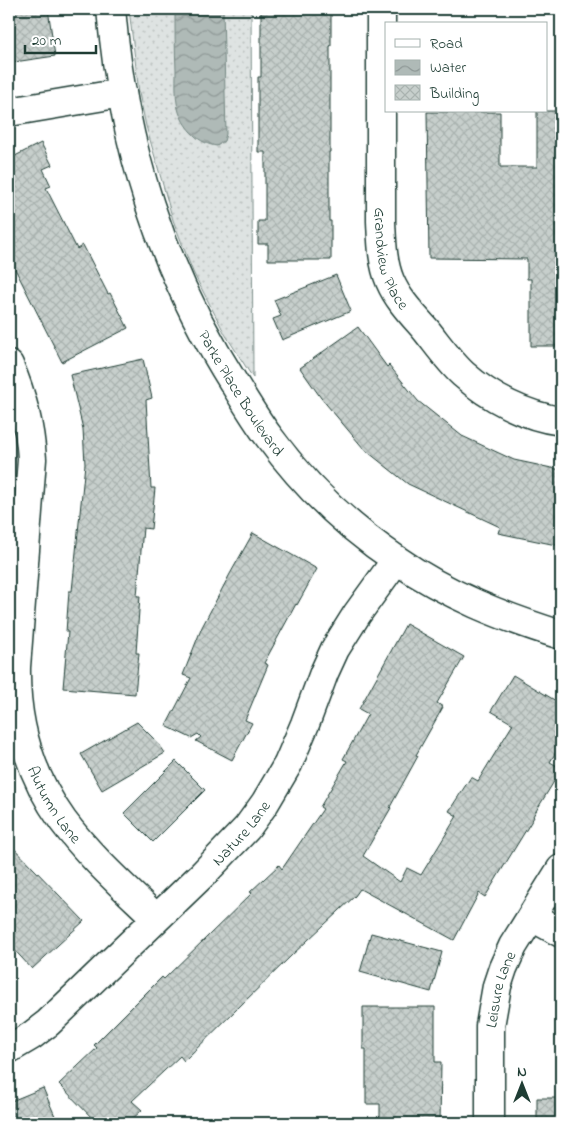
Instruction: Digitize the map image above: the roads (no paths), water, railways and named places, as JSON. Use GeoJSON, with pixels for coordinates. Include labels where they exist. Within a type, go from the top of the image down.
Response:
{"type":"FeatureCollection","features":[{"type":"Feature","properties":{"kind":"street","name":"Parke Place Boulevard"},"geometry":{"type":"LineString","coordinates":[[111,9],[116,61],[137,165],[160,236],[173,271],[199,324],[224,369],[269,437],[311,487],[356,529],[396,560],[427,580],[482,607],[518,622],[561,635]]}},
{"type":"Feature","properties":{"kind":"street","name":"Grandview Place"},"geometry":{"type":"LineString","coordinates":[[381,9],[381,221],[383,254],[391,282],[406,306],[462,373],[501,401],[517,409],[561,421]]}},
{"type":"Feature","properties":{"kind":"street"},"geometry":{"type":"LineString","coordinates":[[9,112],[122,93]]}},
{"type":"Feature","properties":{"kind":"street","name":"Autumn Lane"},"geometry":{"type":"LineString","coordinates":[[9,365],[24,407],[29,429],[32,459],[16,667],[18,714],[24,741],[34,770],[64,822],[102,865],[156,918]]}},
{"type":"Feature","properties":{"kind":"street","name":"Nature Lane"},"geometry":{"type":"LineString","coordinates":[[9,1049],[40,1030],[237,839],[264,803],[294,751],[335,649],[396,560]]}},
{"type":"Feature","properties":{"kind":"street","name":"Leisure Lane"},"geometry":{"type":"LineString","coordinates":[[490,1123],[491,1016],[499,976],[508,957],[561,869]]}},
{"type":"Feature","properties":{"kind":"street"},"geometry":{"type":"LineString","coordinates":[[532,917],[561,933]]}},
{"type":"Feature","properties":{"kind":"water"},"geometry":{"type":"Polygon","coordinates":[[[175,9],[223,9],[226,134],[224,141],[217,146],[210,145],[193,135],[179,112],[176,91],[175,9]]]}}]}
